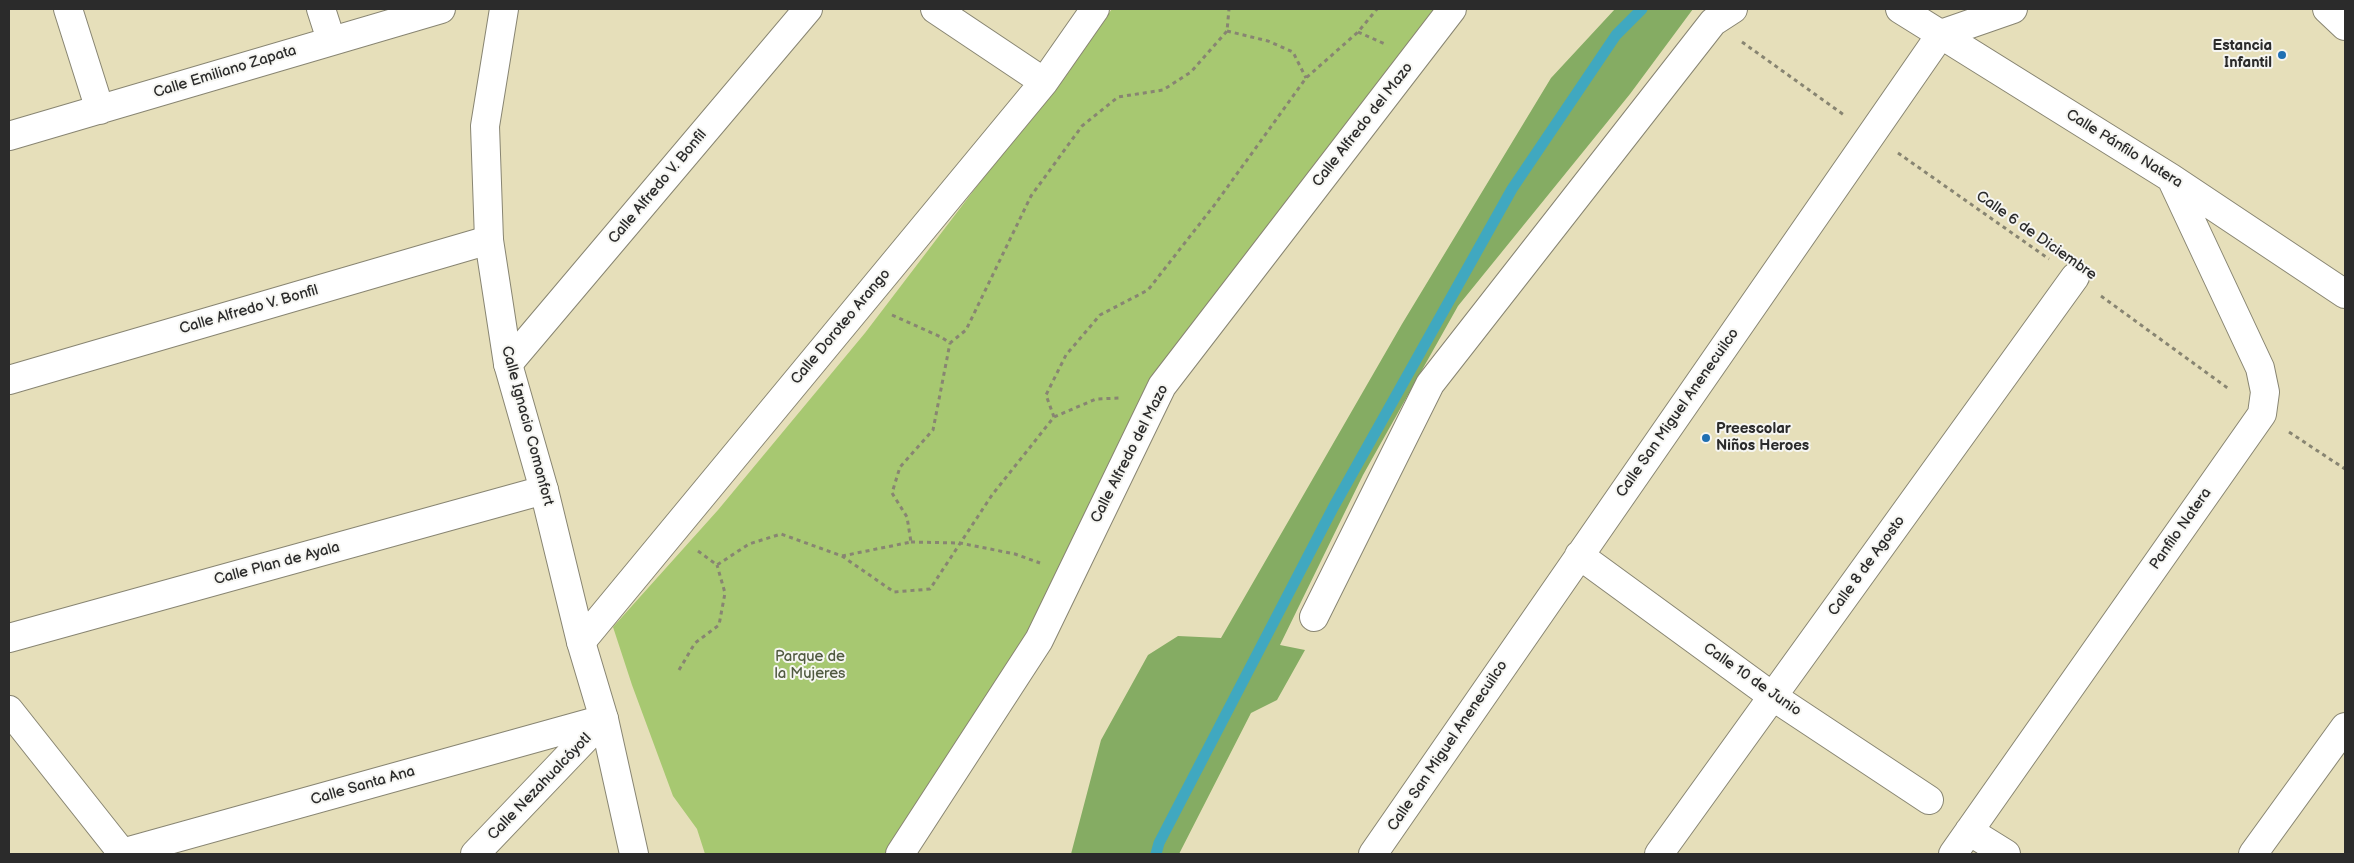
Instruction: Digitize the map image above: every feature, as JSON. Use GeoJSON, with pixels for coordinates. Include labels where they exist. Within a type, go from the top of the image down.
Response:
{"type":"FeatureCollection","features":[{"type":"Feature","properties":{"kind":"street"},"geometry":{"type":"LineString","coordinates":[[68,9],[100,110]]}},
{"type":"Feature","properties":{"kind":"street"},"geometry":{"type":"LineString","coordinates":[[321,9],[331,40]]}},
{"type":"Feature","properties":{"kind":"street","name":"Calle Emiliano Zapata"},"geometry":{"type":"LineString","coordinates":[[9,136],[441,9]]}},
{"type":"Feature","properties":{"kind":"street","name":"Calle Ignacio Comonfort"},"geometry":{"type":"LineString","coordinates":[[504,9],[485,126],[489,240],[508,364],[544,490],[581,642],[604,719],[634,854]]}},
{"type":"Feature","properties":{"kind":"street","name":"Calle Alfredo V. Bonfil"},"geometry":{"type":"LineString","coordinates":[[508,364],[808,9]]}},
{"type":"Feature","properties":{"kind":"street"},"geometry":{"type":"LineString","coordinates":[[935,9],[1044,82]]}},
{"type":"Feature","properties":{"kind":"street","name":"Calle Doroteo Arango"},"geometry":{"type":"LineString","coordinates":[[581,642],[1044,82],[1096,9]]}},
{"type":"Feature","properties":{"kind":"street","name":"Calle Alfredo del Mazo"},"geometry":{"type":"LineString","coordinates":[[900,854],[1039,640],[1162,386],[1452,9]]}},
{"type":"Feature","properties":{"kind":"street","name":"Calle Pánfilo Natera"},"geometry":{"type":"LineString","coordinates":[[1900,9],[2171,178],[2345,294]]}},
{"type":"Feature","properties":{"kind":"street"},"geometry":{"type":"LineString","coordinates":[[1941,34],[2013,9]]}},
{"type":"Feature","properties":{"kind":"street"},"geometry":{"type":"LineString","coordinates":[[2327,9],[2345,26]]}},
{"type":"Feature","properties":{"kind":"street"},"geometry":{"type":"LineString","coordinates":[[1314,617],[1430,384],[1723,15]]}},
{"type":"Feature","properties":{"kind":"street","name":"Calle San Miguel Anenecuilco"},"geometry":{"type":"LineString","coordinates":[[1373,854],[1941,34]]}},
{"type":"Feature","properties":{"kind":"street","name":"Panfilo Natera"},"geometry":{"type":"LineString","coordinates":[[1953,854],[2262,414],[2265,392],[2260,368],[2171,178]]}},
{"type":"Feature","properties":{"kind":"street","name":"Calle Alfredo V. Bonfil"},"geometry":{"type":"LineString","coordinates":[[9,380],[489,240]]}},
{"type":"Feature","properties":{"kind":"street","name":"Calle 8 de Agosto"},"geometry":{"type":"LineString","coordinates":[[1659,854],[2075,277]]}},
{"type":"Feature","properties":{"kind":"street","name":"Calle Plan de Ayala"},"geometry":{"type":"LineString","coordinates":[[9,638],[544,490]]}},
{"type":"Feature","properties":{"kind":"street","name":"Calle 10 de Junio"},"geometry":{"type":"LineString","coordinates":[[1579,555],[1772,696],[1929,800]]}},
{"type":"Feature","properties":{"kind":"street"},"geometry":{"type":"LineString","coordinates":[[9,710],[122,854]]}},
{"type":"Feature","properties":{"kind":"street","name":"Calle Santa Ana"},"geometry":{"type":"LineString","coordinates":[[122,854],[604,719]]}},
{"type":"Feature","properties":{"kind":"street","name":"Calle Nezahualcóyotl"},"geometry":{"type":"LineString","coordinates":[[475,854],[604,719]]}},
{"type":"Feature","properties":{"kind":"street"},"geometry":{"type":"LineString","coordinates":[[2253,854],[2345,728]]}},
{"type":"Feature","properties":{"kind":"street"},"geometry":{"type":"LineString","coordinates":[[1969,831],[2006,854]]}},
{"type":"Feature","properties":{"kind":"path"},"geometry":{"type":"LineString","coordinates":[[910,542],[906,517],[892,493],[900,467],[933,430],[950,343],[966,330],[1031,196],[1082,126],[1118,97],[1163,90],[1191,72],[1227,31],[1229,9]]}},
{"type":"Feature","properties":{"kind":"path"},"geometry":{"type":"LineString","coordinates":[[1054,417],[1046,395],[1066,355],[1100,316],[1148,290],[1216,203],[1306,78],[1358,32],[1377,9]]}},
{"type":"Feature","properties":{"kind":"path","name":"Calle 6 de Diciembre"},"geometry":{"type":"LineString","coordinates":[[1723,15],[1872,135],[2075,277],[2262,414],[2345,469]]}},
{"type":"Feature","properties":{"kind":"path"},"geometry":{"type":"LineString","coordinates":[[1227,31],[1268,41],[1293,52],[1306,78]]}},
{"type":"Feature","properties":{"kind":"path"},"geometry":{"type":"LineString","coordinates":[[1358,32],[1391,46]]}},
{"type":"Feature","properties":{"kind":"path"},"geometry":{"type":"LineString","coordinates":[[862,302],[941,337],[950,343]]}},
{"type":"Feature","properties":{"kind":"path"},"geometry":{"type":"LineString","coordinates":[[717,565],[749,544],[780,534],[842,556],[894,592],[930,589],[992,495],[1054,417],[1096,399],[1114,399],[1162,386]]}},
{"type":"Feature","properties":{"kind":"path"},"geometry":{"type":"LineString","coordinates":[[672,531],[717,565],[725,593],[719,624],[695,643],[679,670]]}},
{"type":"Feature","properties":{"kind":"path"},"geometry":{"type":"LineString","coordinates":[[842,556],[910,542],[960,543],[1015,554],[1046,566],[1066,583]]}},
{"type":"Feature","properties":{"kind":"green space","name":"Parque de la Mujeres"},"geometry":{"type":"Polygon","coordinates":[[[1112,9],[1441,9],[1155,375],[1010,674],[890,854],[705,854],[697,829],[673,796],[613,627],[718,510],[865,333],[1112,9]]]}},
{"type":"Feature","properties":{"kind":"green space"},"geometry":{"type":"Polygon","coordinates":[[[1615,9],[1693,9],[1630,94],[1458,306],[1363,475],[1280,645],[1305,650],[1277,700],[1251,713],[1179,854],[1071,854],[1101,740],[1148,655],[1178,636],[1221,638],[1402,324],[1551,78],[1615,9]]]}},
{"type":"Feature","properties":{"kind":"waterway"},"geometry":{"type":"LineString","coordinates":[[1156,854],[1159,843],[1334,506],[1512,189],[1616,35],[1642,9]]}},
{"type":"Feature","properties":{"kind":"place","name":"Estancia Infantil"},"geometry":{"type":"Point","coordinates":[2282,55]}},
{"type":"Feature","properties":{"kind":"place","name":"Preescolar Niños Heroes"},"geometry":{"type":"Point","coordinates":[1706,438]}}]}
